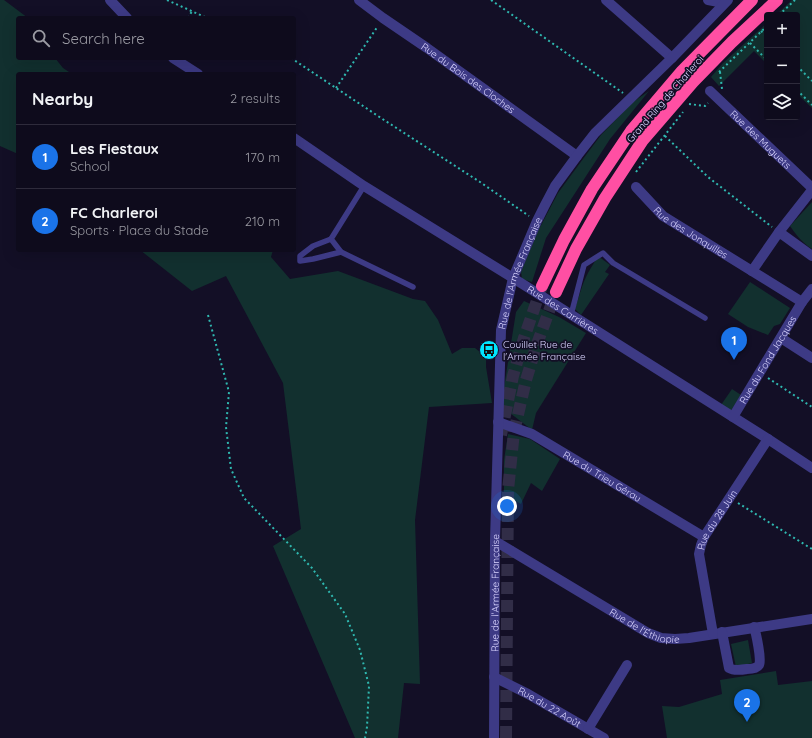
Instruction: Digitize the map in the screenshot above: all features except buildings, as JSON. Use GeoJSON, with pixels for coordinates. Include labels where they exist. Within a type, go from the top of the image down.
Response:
{"type":"FeatureCollection","features":[{"type":"Feature","properties":{"kind":"highway","name":"Grand Ring de Charleroi"},"geometry":{"type":"LineString","coordinates":[[542,286],[564,240],[592,189],[631,131],[682,71],[752,0]]}},
{"type":"Feature","properties":{"kind":"highway","name":"Grand Ring de Charleroi"},"geometry":{"type":"LineString","coordinates":[[556,292],[576,248],[605,198],[643,140],[693,82],[776,0]]}},
{"type":"Feature","properties":{"kind":"street"},"geometry":{"type":"LineString","coordinates":[[110,0],[125,16]]}},
{"type":"Feature","properties":{"kind":"street","name":"Rue du Bois des Cloches"},"geometry":{"type":"LineString","coordinates":[[359,0],[577,156]]}},
{"type":"Feature","properties":{"kind":"street"},"geometry":{"type":"LineString","coordinates":[[606,0],[672,58]]}},
{"type":"Feature","properties":{"kind":"street"},"geometry":{"type":"LineString","coordinates":[[708,0],[726,2]]}},
{"type":"Feature","properties":{"kind":"street","name":"Rue de l'Armée Française"},"geometry":{"type":"LineString","coordinates":[[494,738],[495,541],[501,330],[513,278],[537,222],[555,186],[577,156],[595,133],[672,58],[726,2]]}},
{"type":"Feature","properties":{"kind":"street"},"geometry":{"type":"LineString","coordinates":[[177,60],[195,72]]}},
{"type":"Feature","properties":{"kind":"street","name":"Rue des Muguets"},"geometry":{"type":"LineString","coordinates":[[710,90],[812,189]]}},
{"type":"Feature","properties":{"kind":"street","name":"Rue des Carrières"},"geometry":{"type":"LineString","coordinates":[[296,139],[364,186],[513,278],[812,468]]}},
{"type":"Feature","properties":{"kind":"street","name":"Rue des Jonquilles"},"geometry":{"type":"LineString","coordinates":[[636,187],[663,216],[802,302]]}},
{"type":"Feature","properties":{"kind":"street"},"geometry":{"type":"LineString","coordinates":[[752,270],[812,189]]}},
{"type":"Feature","properties":{"kind":"street"},"geometry":{"type":"LineString","coordinates":[[779,232],[812,256]]}},
{"type":"Feature","properties":{"kind":"street","name":"Rue du Fond Jacques"},"geometry":{"type":"LineString","coordinates":[[733,417],[802,302],[812,289]]}},
{"type":"Feature","properties":{"kind":"street"},"geometry":{"type":"LineString","coordinates":[[781,338],[812,358]]}},
{"type":"Feature","properties":{"kind":"street","name":"Rue du Trieu Gérau"},"geometry":{"type":"LineString","coordinates":[[498,422],[532,434],[704,537]]}},
{"type":"Feature","properties":{"kind":"street","name":"Rue du 28 Juin"},"geometry":{"type":"LineString","coordinates":[[754,627],[760,656],[759,666],[734,670],[729,668],[717,633],[700,554],[704,537],[768,439]]}},
{"type":"Feature","properties":{"kind":"street","name":"Rue de l'Éthiopie"},"geometry":{"type":"LineString","coordinates":[[495,541],[648,633],[661,638],[689,638],[812,618]]}},
{"type":"Feature","properties":{"kind":"street"},"geometry":{"type":"LineString","coordinates":[[588,729],[627,665]]}},
{"type":"Feature","properties":{"kind":"street","name":"Rue du 22 Août"},"geometry":{"type":"LineString","coordinates":[[494,677],[528,694],[604,738]]}},
{"type":"Feature","properties":{"kind":"lane"},"geometry":{"type":"LineString","coordinates":[[341,252],[300,261],[300,256],[313,246],[331,239],[364,186]]}},
{"type":"Feature","properties":{"kind":"lane"},"geometry":{"type":"LineString","coordinates":[[331,239],[341,252],[413,287]]}},
{"type":"Feature","properties":{"kind":"lane"},"geometry":{"type":"LineString","coordinates":[[571,315],[584,265],[603,253],[613,263],[705,318]]}},
{"type":"Feature","properties":{"kind":"path"},"geometry":{"type":"LineString","coordinates":[[167,0],[203,16]]}},
{"type":"Feature","properties":{"kind":"path"},"geometry":{"type":"LineString","coordinates":[[491,0],[631,98]]}},
{"type":"Feature","properties":{"kind":"path"},"geometry":{"type":"LineString","coordinates":[[782,12],[795,0]]}},
{"type":"Feature","properties":{"kind":"path"},"geometry":{"type":"LineString","coordinates":[[189,16],[192,11]]}},
{"type":"Feature","properties":{"kind":"path"},"geometry":{"type":"LineString","coordinates":[[336,88],[383,18]]}},
{"type":"Feature","properties":{"kind":"path"},"geometry":{"type":"LineString","coordinates":[[715,76],[764,30]]}},
{"type":"Feature","properties":{"kind":"path"},"geometry":{"type":"LineString","coordinates":[[750,43],[764,57]]}},
{"type":"Feature","properties":{"kind":"path"},"geometry":{"type":"LineString","coordinates":[[294,60],[480,182],[537,222]]}},
{"type":"Feature","properties":{"kind":"path"},"geometry":{"type":"LineString","coordinates":[[800,69],[812,81]]}},
{"type":"Feature","properties":{"kind":"path"},"geometry":{"type":"LineString","coordinates":[[800,93],[812,105]]}},
{"type":"Feature","properties":{"kind":"path"},"geometry":{"type":"LineString","coordinates":[[689,104],[693,99]]}},
{"type":"Feature","properties":{"kind":"path"},"geometry":{"type":"LineString","coordinates":[[634,174],[684,111]]}},
{"type":"Feature","properties":{"kind":"path"},"geometry":{"type":"LineString","coordinates":[[665,136],[708,177],[779,232]]}},
{"type":"Feature","properties":{"kind":"path"},"geometry":{"type":"LineString","coordinates":[[208,315],[228,392],[226,427],[231,469],[244,498],[312,568],[344,614],[360,650],[369,686],[367,728],[365,738]]}},
{"type":"Feature","properties":{"kind":"path"},"geometry":{"type":"LineString","coordinates":[[760,373],[812,407]]}},
{"type":"Feature","properties":{"kind":"path"},"geometry":{"type":"LineString","coordinates":[[730,498],[812,549]]}},
{"type":"Feature","properties":{"kind":"green space"},"geometry":{"type":"Polygon","coordinates":[[[0,0],[4,0],[25,16],[16,16],[16,60],[57,60],[63,68],[69,72],[16,72],[16,153],[0,146],[0,0]]]}},
{"type":"Feature","properties":{"kind":"green space"},"geometry":{"type":"Polygon","coordinates":[[[792,0],[812,0],[812,108],[800,97],[800,12],[779,12],[792,0]]]}},
{"type":"Feature","properties":{"kind":"green space"},"geometry":{"type":"Polygon","coordinates":[[[764,26],[764,61],[754,51],[719,86],[711,77],[723,63],[764,26]]]}},
{"type":"Feature","properties":{"kind":"green space"},"geometry":{"type":"Polygon","coordinates":[[[649,91],[610,139],[546,238],[532,282],[522,279],[521,272],[538,231],[558,193],[601,135],[633,102],[649,91]]]}},
{"type":"Feature","properties":{"kind":"green space"},"geometry":{"type":"Polygon","coordinates":[[[812,202],[812,249],[800,239],[790,226],[812,202]]]}},
{"type":"Feature","properties":{"kind":"green space"},"geometry":{"type":"Polygon","coordinates":[[[143,252],[272,252],[271,257],[290,279],[338,271],[413,299],[425,301],[438,320],[452,354],[462,348],[475,348],[486,357],[486,367],[492,403],[429,407],[415,520],[420,684],[404,683],[398,738],[355,738],[273,546],[301,529],[283,383],[226,276],[192,291],[143,252]]]}},
{"type":"Feature","properties":{"kind":"green space"},"geometry":{"type":"Polygon","coordinates":[[[598,256],[610,265],[605,272],[609,274],[581,315],[575,309],[582,286],[598,256]]]}},
{"type":"Feature","properties":{"kind":"green space"},"geometry":{"type":"Polygon","coordinates":[[[750,282],[790,308],[780,324],[774,326],[768,335],[748,327],[728,314],[750,282]]]}},
{"type":"Feature","properties":{"kind":"green space"},"geometry":{"type":"Polygon","coordinates":[[[524,301],[559,317],[586,333],[536,413],[532,430],[501,406],[516,312],[524,301]]]}},
{"type":"Feature","properties":{"kind":"green space"},"geometry":{"type":"Polygon","coordinates":[[[732,389],[741,395],[731,411],[721,405],[732,389]]]}},
{"type":"Feature","properties":{"kind":"green space"},"geometry":{"type":"Polygon","coordinates":[[[508,434],[530,439],[560,459],[542,491],[531,483],[521,504],[510,498],[504,506],[504,460],[508,434]]]}},
{"type":"Feature","properties":{"kind":"green space"},"geometry":{"type":"Polygon","coordinates":[[[748,640],[752,663],[736,667],[731,644],[748,640]]]}},
{"type":"Feature","properties":{"kind":"green space"},"geometry":{"type":"Polygon","coordinates":[[[776,671],[778,685],[812,681],[812,738],[667,738],[662,706],[679,707],[722,694],[720,680],[776,671]]]}},
{"type":"Feature","properties":{"kind":"tunnel"},"geometry":{"type":"LineString","coordinates":[[501,435],[513,376],[542,286]]}},
{"type":"Feature","properties":{"kind":"tunnel"},"geometry":{"type":"LineString","coordinates":[[506,738],[508,490],[514,432],[526,380],[537,344],[556,292]]}},
{"type":"Feature","properties":{"kind":"place","name":"Couillet Rue de l'Armée Française"},"geometry":{"type":"Point","coordinates":[489,350]}},
{"type":"Feature","properties":{"kind":"place","name":"Les Fiestaux"},"geometry":{"type":"Point","coordinates":[734,360]}},
{"type":"Feature","properties":{"kind":"place","name":"FC Charleroi"},"geometry":{"type":"Point","coordinates":[747,722]}}]}
